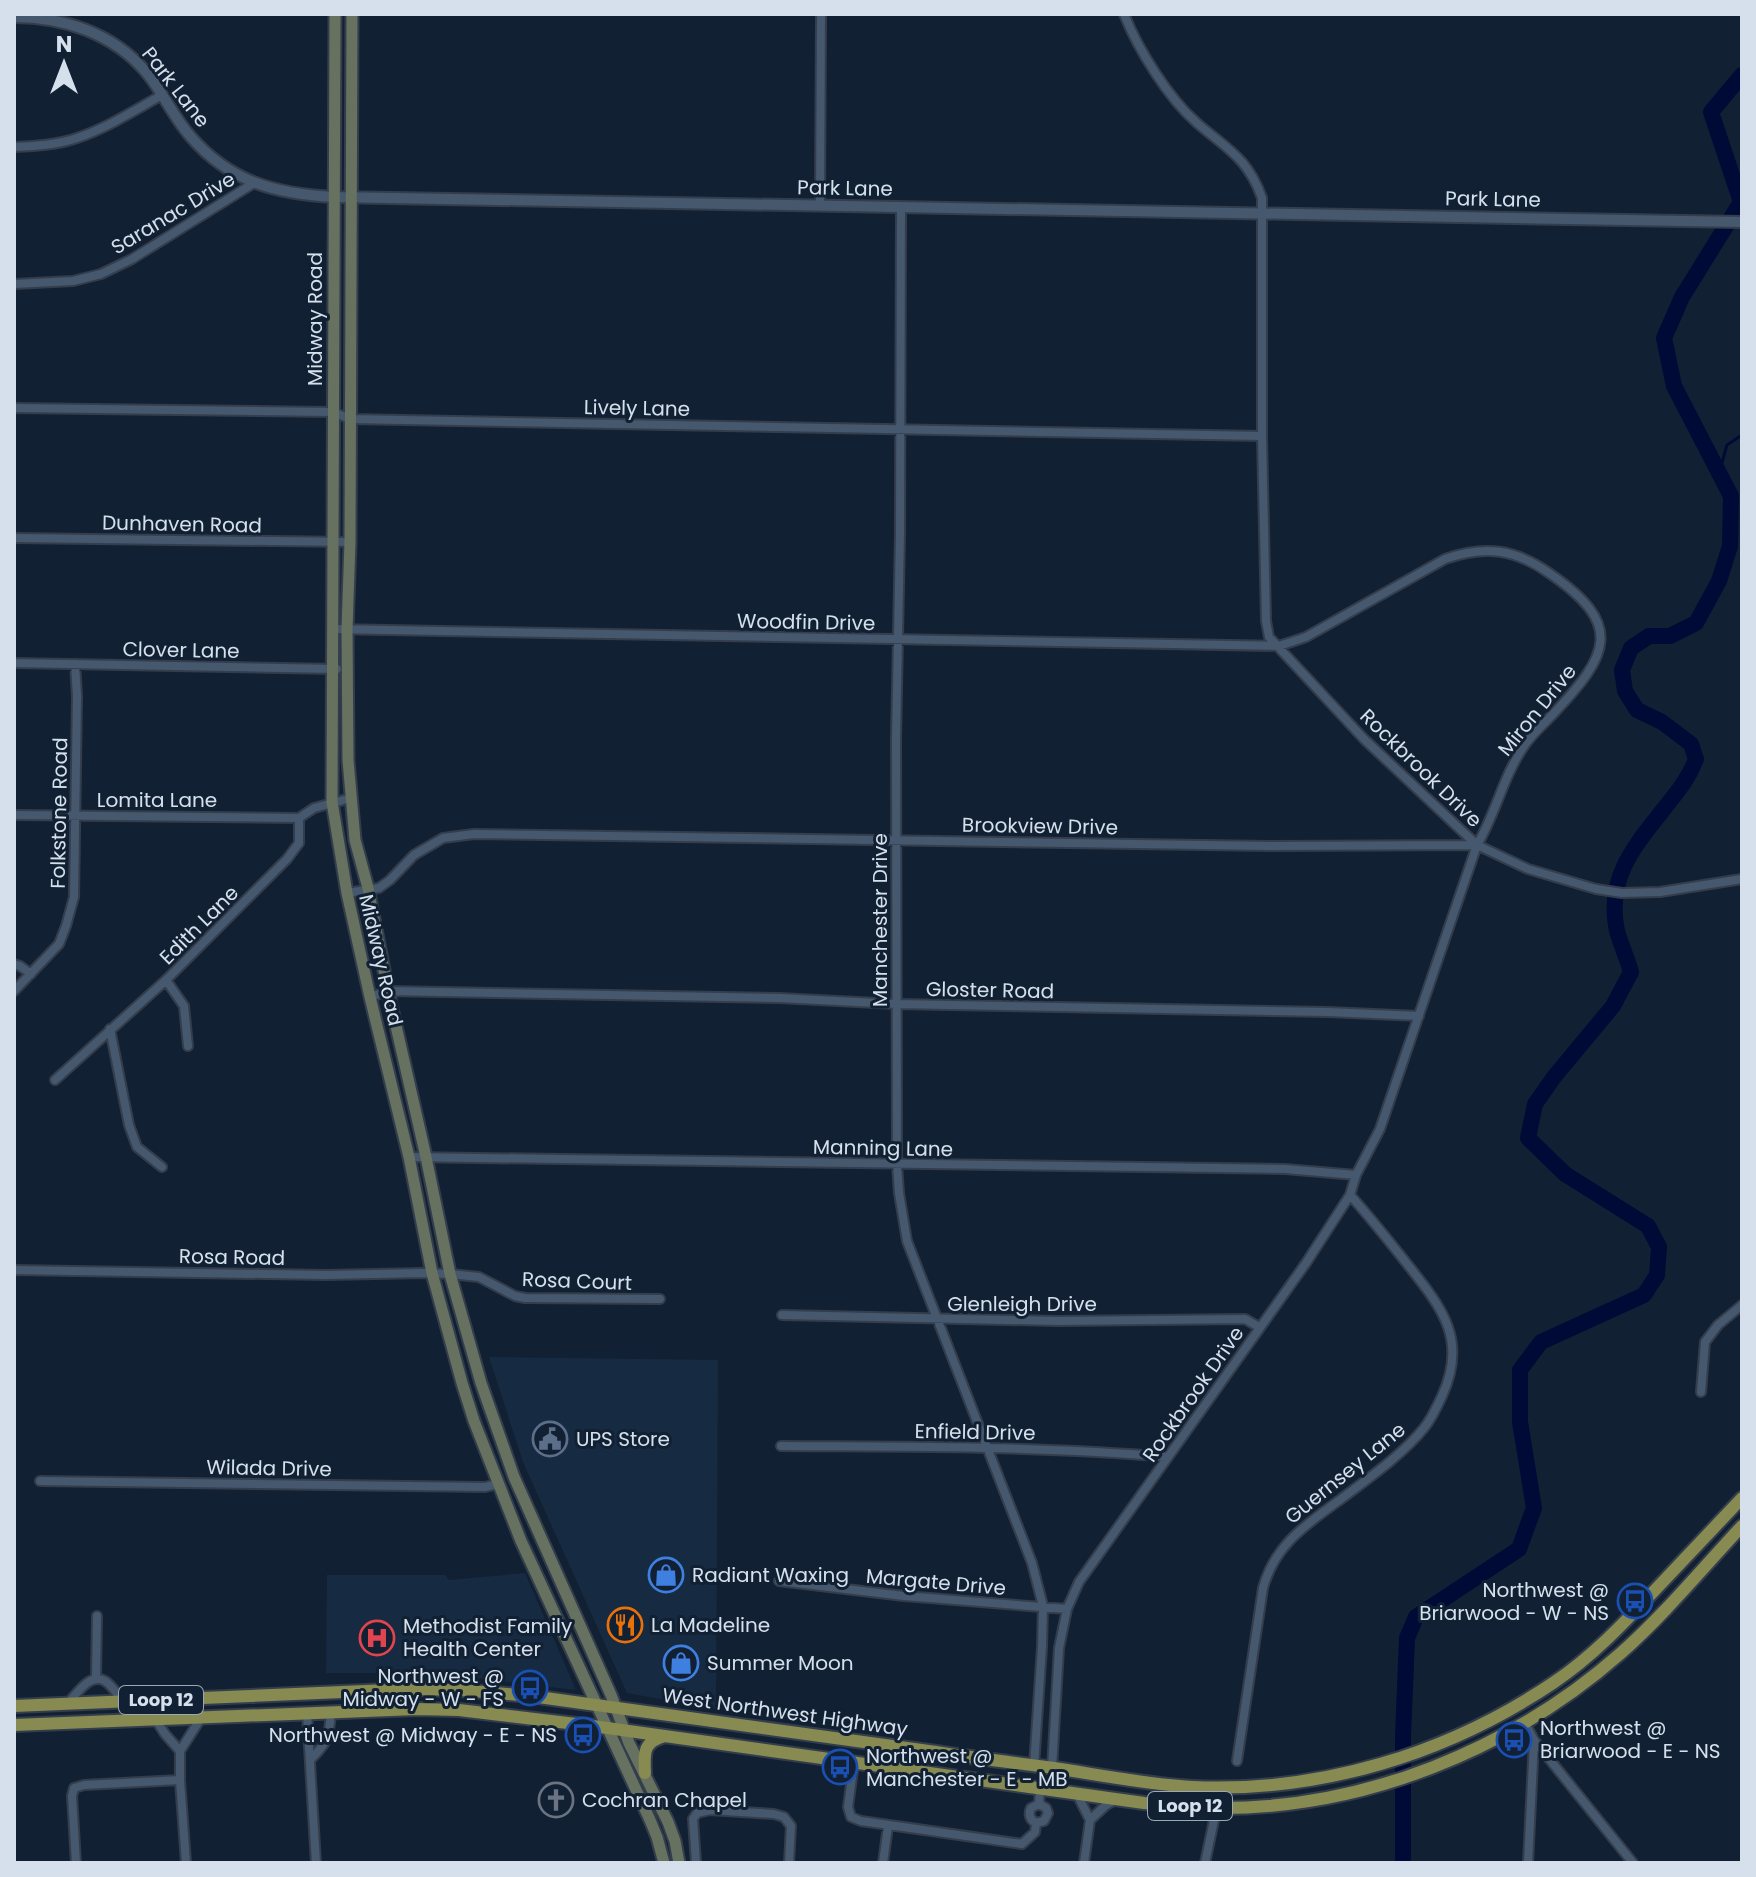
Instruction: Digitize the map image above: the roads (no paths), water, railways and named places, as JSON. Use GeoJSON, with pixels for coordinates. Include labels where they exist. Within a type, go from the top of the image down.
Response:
{"type":"FeatureCollection","features":[{"type":"Feature","properties":{"kind":"main road","name":"Midway Road"},"geometry":{"type":"LineString","coordinates":[[335,14],[332,802],[347,893],[409,1157],[432,1273],[462,1383],[498,1484],[650,1820],[664,1863]]}},
{"type":"Feature","properties":{"kind":"main road","name":"Midway Road"},"geometry":{"type":"LineString","coordinates":[[352,14],[347,629],[348,760],[355,840],[368,888],[450,1274],[481,1383],[514,1477],[617,1709],[629,1743],[675,1841],[681,1863]]}},
{"type":"Feature","properties":{"kind":"main road"},"geometry":{"type":"LineString","coordinates":[[498,1484],[514,1477]]}},
{"type":"Feature","properties":{"kind":"main road","name":"West Northwest Highway"},"geometry":{"type":"LineString","coordinates":[[14,1706],[413,1689],[494,1693],[1147,1783],[1221,1787],[1285,1784],[1357,1770],[1446,1742],[1562,1677],[1625,1622],[1742,1498]]}},
{"type":"Feature","properties":{"kind":"main road","name":"West Northwest Highway"},"geometry":{"type":"LineString","coordinates":[[14,1725],[354,1711],[459,1710],[625,1730],[1144,1803],[1217,1808],[1286,1804],[1341,1795],[1422,1771],[1467,1754],[1525,1723],[1569,1694],[1621,1653],[1742,1526]]}},
{"type":"Feature","properties":{"kind":"main road"},"geometry":{"type":"LineString","coordinates":[[1711,1531],[1725,1545]]}},
{"type":"Feature","properties":{"kind":"main road"},"geometry":{"type":"LineString","coordinates":[[539,1579],[556,1572]]}},
{"type":"Feature","properties":{"kind":"main road"},"geometry":{"type":"LineString","coordinates":[[354,1711],[369,1704],[407,1698],[413,1689]]}},
{"type":"Feature","properties":{"kind":"main road"},"geometry":{"type":"LineString","coordinates":[[307,1713],[308,1694]]}},
{"type":"Feature","properties":{"kind":"main road"},"geometry":{"type":"LineString","coordinates":[[1515,1706],[1525,1723]]}},
{"type":"Feature","properties":{"kind":"main road"},"geometry":{"type":"LineString","coordinates":[[645,1773],[644,1755],[647,1748],[653,1740],[667,1736]]}},
{"type":"Feature","properties":{"kind":"main road"},"geometry":{"type":"LineString","coordinates":[[1034,1766],[1040,1788]]}},
{"type":"Feature","properties":{"kind":"main road"},"geometry":{"type":"LineString","coordinates":[[1040,1788],[1052,1768]]}},
{"type":"Feature","properties":{"kind":"street"},"geometry":{"type":"LineString","coordinates":[[820,206],[821,14]]}},
{"type":"Feature","properties":{"kind":"street","name":"Rockbrook Drive"},"geometry":{"type":"LineString","coordinates":[[1052,1768],[1059,1648],[1067,1609],[1079,1582],[1306,1263],[1350,1195],[1356,1175],[1380,1129],[1477,845],[1364,739],[1269,637],[1262,436],[1262,198],[1253,175],[1236,155],[1196,122],[1164,85],[1124,14]]}},
{"type":"Feature","properties":{"kind":"street","name":"Park Lane"},"geometry":{"type":"LineString","coordinates":[[14,17],[78,26],[104,37],[145,71],[192,139],[232,172],[254,183],[294,194],[1742,222]]}},
{"type":"Feature","properties":{"kind":"street"},"geometry":{"type":"LineString","coordinates":[[14,147],[76,139],[162,95]]}},
{"type":"Feature","properties":{"kind":"street","name":"Saranac Drive"},"geometry":{"type":"LineString","coordinates":[[14,284],[73,281],[101,274],[132,259],[254,183]]}},
{"type":"Feature","properties":{"kind":"street","name":"Manchester Drive"},"geometry":{"type":"LineString","coordinates":[[901,208],[896,1004],[899,1193],[907,1241],[1032,1563],[1043,1606]]}},
{"type":"Feature","properties":{"kind":"street","name":"Lively Lane"},"geometry":{"type":"LineString","coordinates":[[14,408],[333,412],[350,419],[1262,436]]}},
{"type":"Feature","properties":{"kind":"street","name":"Dunhaven Road"},"geometry":{"type":"LineString","coordinates":[[14,538],[350,542]]}},
{"type":"Feature","properties":{"kind":"street","name":"Miron Drive"},"geometry":{"type":"LineString","coordinates":[[1279,646],[1306,637],[1445,559],[1466,551],[1485,550],[1518,556],[1548,572],[1578,596],[1595,616],[1601,630],[1601,644],[1595,662],[1573,692],[1526,743],[1509,770],[1488,827],[1477,845]]}},
{"type":"Feature","properties":{"kind":"street","name":"Woodfin Drive"},"geometry":{"type":"LineString","coordinates":[[332,629],[1279,646]]}},
{"type":"Feature","properties":{"kind":"street","name":"Clover Lane"},"geometry":{"type":"LineString","coordinates":[[14,663],[348,669]]}},
{"type":"Feature","properties":{"kind":"street","name":"Folkstone Road"},"geometry":{"type":"LineString","coordinates":[[14,991],[59,944],[74,897],[75,664]]}},
{"type":"Feature","properties":{"kind":"street"},"geometry":{"type":"LineString","coordinates":[[299,818],[314,808],[351,798]]}},
{"type":"Feature","properties":{"kind":"street","name":"Lomita Lane"},"geometry":{"type":"LineString","coordinates":[[14,815],[299,818]]}},
{"type":"Feature","properties":{"kind":"street","name":"Edith Lane"},"geometry":{"type":"LineString","coordinates":[[55,1080],[166,980],[287,859],[299,843],[299,818]]}},
{"type":"Feature","properties":{"kind":"street","name":"Brookview Drive"},"geometry":{"type":"LineString","coordinates":[[347,893],[379,888],[414,855],[443,838],[457,835],[1271,846],[1477,845],[1528,869],[1568,882],[1622,893],[1660,892],[1742,879]]}},
{"type":"Feature","properties":{"kind":"street"},"geometry":{"type":"LineString","coordinates":[[14,964],[31,974]]}},
{"type":"Feature","properties":{"kind":"street"},"geometry":{"type":"LineString","coordinates":[[166,980],[184,1006],[188,1046]]}},
{"type":"Feature","properties":{"kind":"street","name":"Gloster Road"},"geometry":{"type":"LineString","coordinates":[[370,997],[388,991],[779,998],[896,1004],[1419,1016]]}},
{"type":"Feature","properties":{"kind":"street"},"geometry":{"type":"LineString","coordinates":[[110,1029],[129,1125],[137,1147],[162,1167]]}},
{"type":"Feature","properties":{"kind":"street","name":"Manning Lane"},"geometry":{"type":"LineString","coordinates":[[409,1157],[1285,1169],[1356,1175]]}},
{"type":"Feature","properties":{"kind":"street","name":"Guernsey Lane"},"geometry":{"type":"LineString","coordinates":[[1237,1761],[1263,1588],[1273,1561],[1307,1525],[1367,1479],[1419,1433],[1438,1406],[1450,1374],[1453,1341],[1442,1311],[1431,1293],[1350,1195]]}},
{"type":"Feature","properties":{"kind":"street","name":"Rosa Road"},"geometry":{"type":"LineString","coordinates":[[14,1270],[450,1274]]}},
{"type":"Feature","properties":{"kind":"street","name":"Rosa Court"},"geometry":{"type":"LineString","coordinates":[[450,1274],[479,1277],[525,1298],[660,1299]]}},
{"type":"Feature","properties":{"kind":"street"},"geometry":{"type":"LineString","coordinates":[[1701,1392],[1705,1342],[1718,1325],[1742,1305]]}},
{"type":"Feature","properties":{"kind":"street","name":"Glenleigh Drive"},"geometry":{"type":"LineString","coordinates":[[782,1315],[1058,1321],[1245,1319],[1259,1327]]}},
{"type":"Feature","properties":{"kind":"street","name":"Enfield Drive"},"geometry":{"type":"LineString","coordinates":[[781,1446],[987,1447],[1168,1457]]}},
{"type":"Feature","properties":{"kind":"street","name":"Wilada Drive"},"geometry":{"type":"LineString","coordinates":[[40,1481],[485,1487],[498,1484]]}},
{"type":"Feature","properties":{"kind":"street","name":"Margate Drive"},"geometry":{"type":"LineString","coordinates":[[779,1581],[904,1596],[1043,1606]]}},
{"type":"Feature","properties":{"kind":"street"},"geometry":{"type":"LineString","coordinates":[[1034,1766],[1043,1606],[1067,1609]]}},
{"type":"Feature","properties":{"kind":"street"},"geometry":{"type":"LineString","coordinates":[[96,1679],[97,1616]]}},
{"type":"Feature","properties":{"kind":"street"},"geometry":{"type":"LineString","coordinates":[[68,1704],[88,1681],[96,1679],[104,1681],[124,1702]]}},
{"type":"Feature","properties":{"kind":"street"},"geometry":{"type":"LineString","coordinates":[[311,1759],[326,1743],[331,1712]]}},
{"type":"Feature","properties":{"kind":"street"},"geometry":{"type":"LineString","coordinates":[[307,1713],[316,1863]]}},
{"type":"Feature","properties":{"kind":"street"},"geometry":{"type":"LineString","coordinates":[[186,1863],[180,1751],[201,1718]]}},
{"type":"Feature","properties":{"kind":"street"},"geometry":{"type":"LineString","coordinates":[[156,1720],[180,1751]]}},
{"type":"Feature","properties":{"kind":"street"},"geometry":{"type":"LineString","coordinates":[[1525,1723],[1534,1740],[1633,1863]]}},
{"type":"Feature","properties":{"kind":"street"},"geometry":{"type":"LineString","coordinates":[[1528,1863],[1534,1740]]}},
{"type":"Feature","properties":{"kind":"street"},"geometry":{"type":"LineString","coordinates":[[854,1762],[848,1807],[851,1817],[888,1826],[1022,1844],[1035,1832],[1036,1823],[1029,1814],[1031,1808],[1039,1804],[1040,1788]]}},
{"type":"Feature","properties":{"kind":"street"},"geometry":{"type":"LineString","coordinates":[[76,1863],[74,1788],[180,1780]]}},
{"type":"Feature","properties":{"kind":"street"},"geometry":{"type":"LineString","coordinates":[[1205,1863],[1221,1787]]}},
{"type":"Feature","properties":{"kind":"street"},"geometry":{"type":"LineString","coordinates":[[1076,1793],[1090,1820],[1084,1863]]}},
{"type":"Feature","properties":{"kind":"street"},"geometry":{"type":"LineString","coordinates":[[1090,1820],[1118,1799]]}},
{"type":"Feature","properties":{"kind":"street"},"geometry":{"type":"LineString","coordinates":[[681,1863],[685,1860],[696,1861],[693,1819],[697,1813],[710,1810],[784,1817],[791,1826],[789,1863]]}},
{"type":"Feature","properties":{"kind":"street"},"geometry":{"type":"LineString","coordinates":[[883,1863],[888,1826]]}},
{"type":"Feature","properties":{"kind":"waterway"},"geometry":{"type":"LineString","coordinates":[[1403,1863],[1407,1638],[1416,1617],[1519,1549],[1534,1508],[1520,1422],[1520,1370],[1541,1342],[1644,1295],[1657,1275],[1659,1247],[1648,1226],[1565,1174],[1528,1138],[1535,1104],[1613,1006],[1631,972],[1617,931],[1615,896],[1619,880],[1632,851],[1682,786],[1696,759],[1691,744],[1662,722],[1637,710],[1625,691],[1622,670],[1631,648],[1649,636],[1670,636],[1696,623],[1719,581],[1730,546],[1731,496],[1674,386],[1664,338],[1682,297],[1741,202],[1711,112],[1742,75]]}},
{"type":"Feature","properties":{"kind":"waterway"},"geometry":{"type":"LineString","coordinates":[[1719,473],[1727,445],[1742,435]]}},
{"type":"Feature","properties":{"kind":"place","name":"UPS Store"},"geometry":{"type":"Point","coordinates":[550,1439]}},
{"type":"Feature","properties":{"kind":"place","name":"Radiant Waxing"},"geometry":{"type":"Point","coordinates":[666,1575]}},
{"type":"Feature","properties":{"kind":"place","name":"Northwest @ Briarwood - W - NS"},"geometry":{"type":"Point","coordinates":[1635,1601]}},
{"type":"Feature","properties":{"kind":"place","name":"La Madeline"},"geometry":{"type":"Point","coordinates":[625,1625]}},
{"type":"Feature","properties":{"kind":"place","name":"Methodist Family Health Center"},"geometry":{"type":"Point","coordinates":[377,1638]}},
{"type":"Feature","properties":{"kind":"place","name":"Summer Moon"},"geometry":{"type":"Point","coordinates":[681,1663]}},
{"type":"Feature","properties":{"kind":"place","name":"Northwest @ Midway - W - FS"},"geometry":{"type":"Point","coordinates":[530,1688]}},
{"type":"Feature","properties":{"kind":"place","name":"Northwest @ Midway - E - NS"},"geometry":{"type":"Point","coordinates":[583,1735]}},
{"type":"Feature","properties":{"kind":"place","name":"Northwest @ Briarwood - E - NS"},"geometry":{"type":"Point","coordinates":[1514,1740]}},
{"type":"Feature","properties":{"kind":"place","name":"Northwest @ Manchester - E - MB"},"geometry":{"type":"Point","coordinates":[840,1767]}},
{"type":"Feature","properties":{"kind":"place","name":"Cochran Chapel"},"geometry":{"type":"Point","coordinates":[556,1800]}}]}
